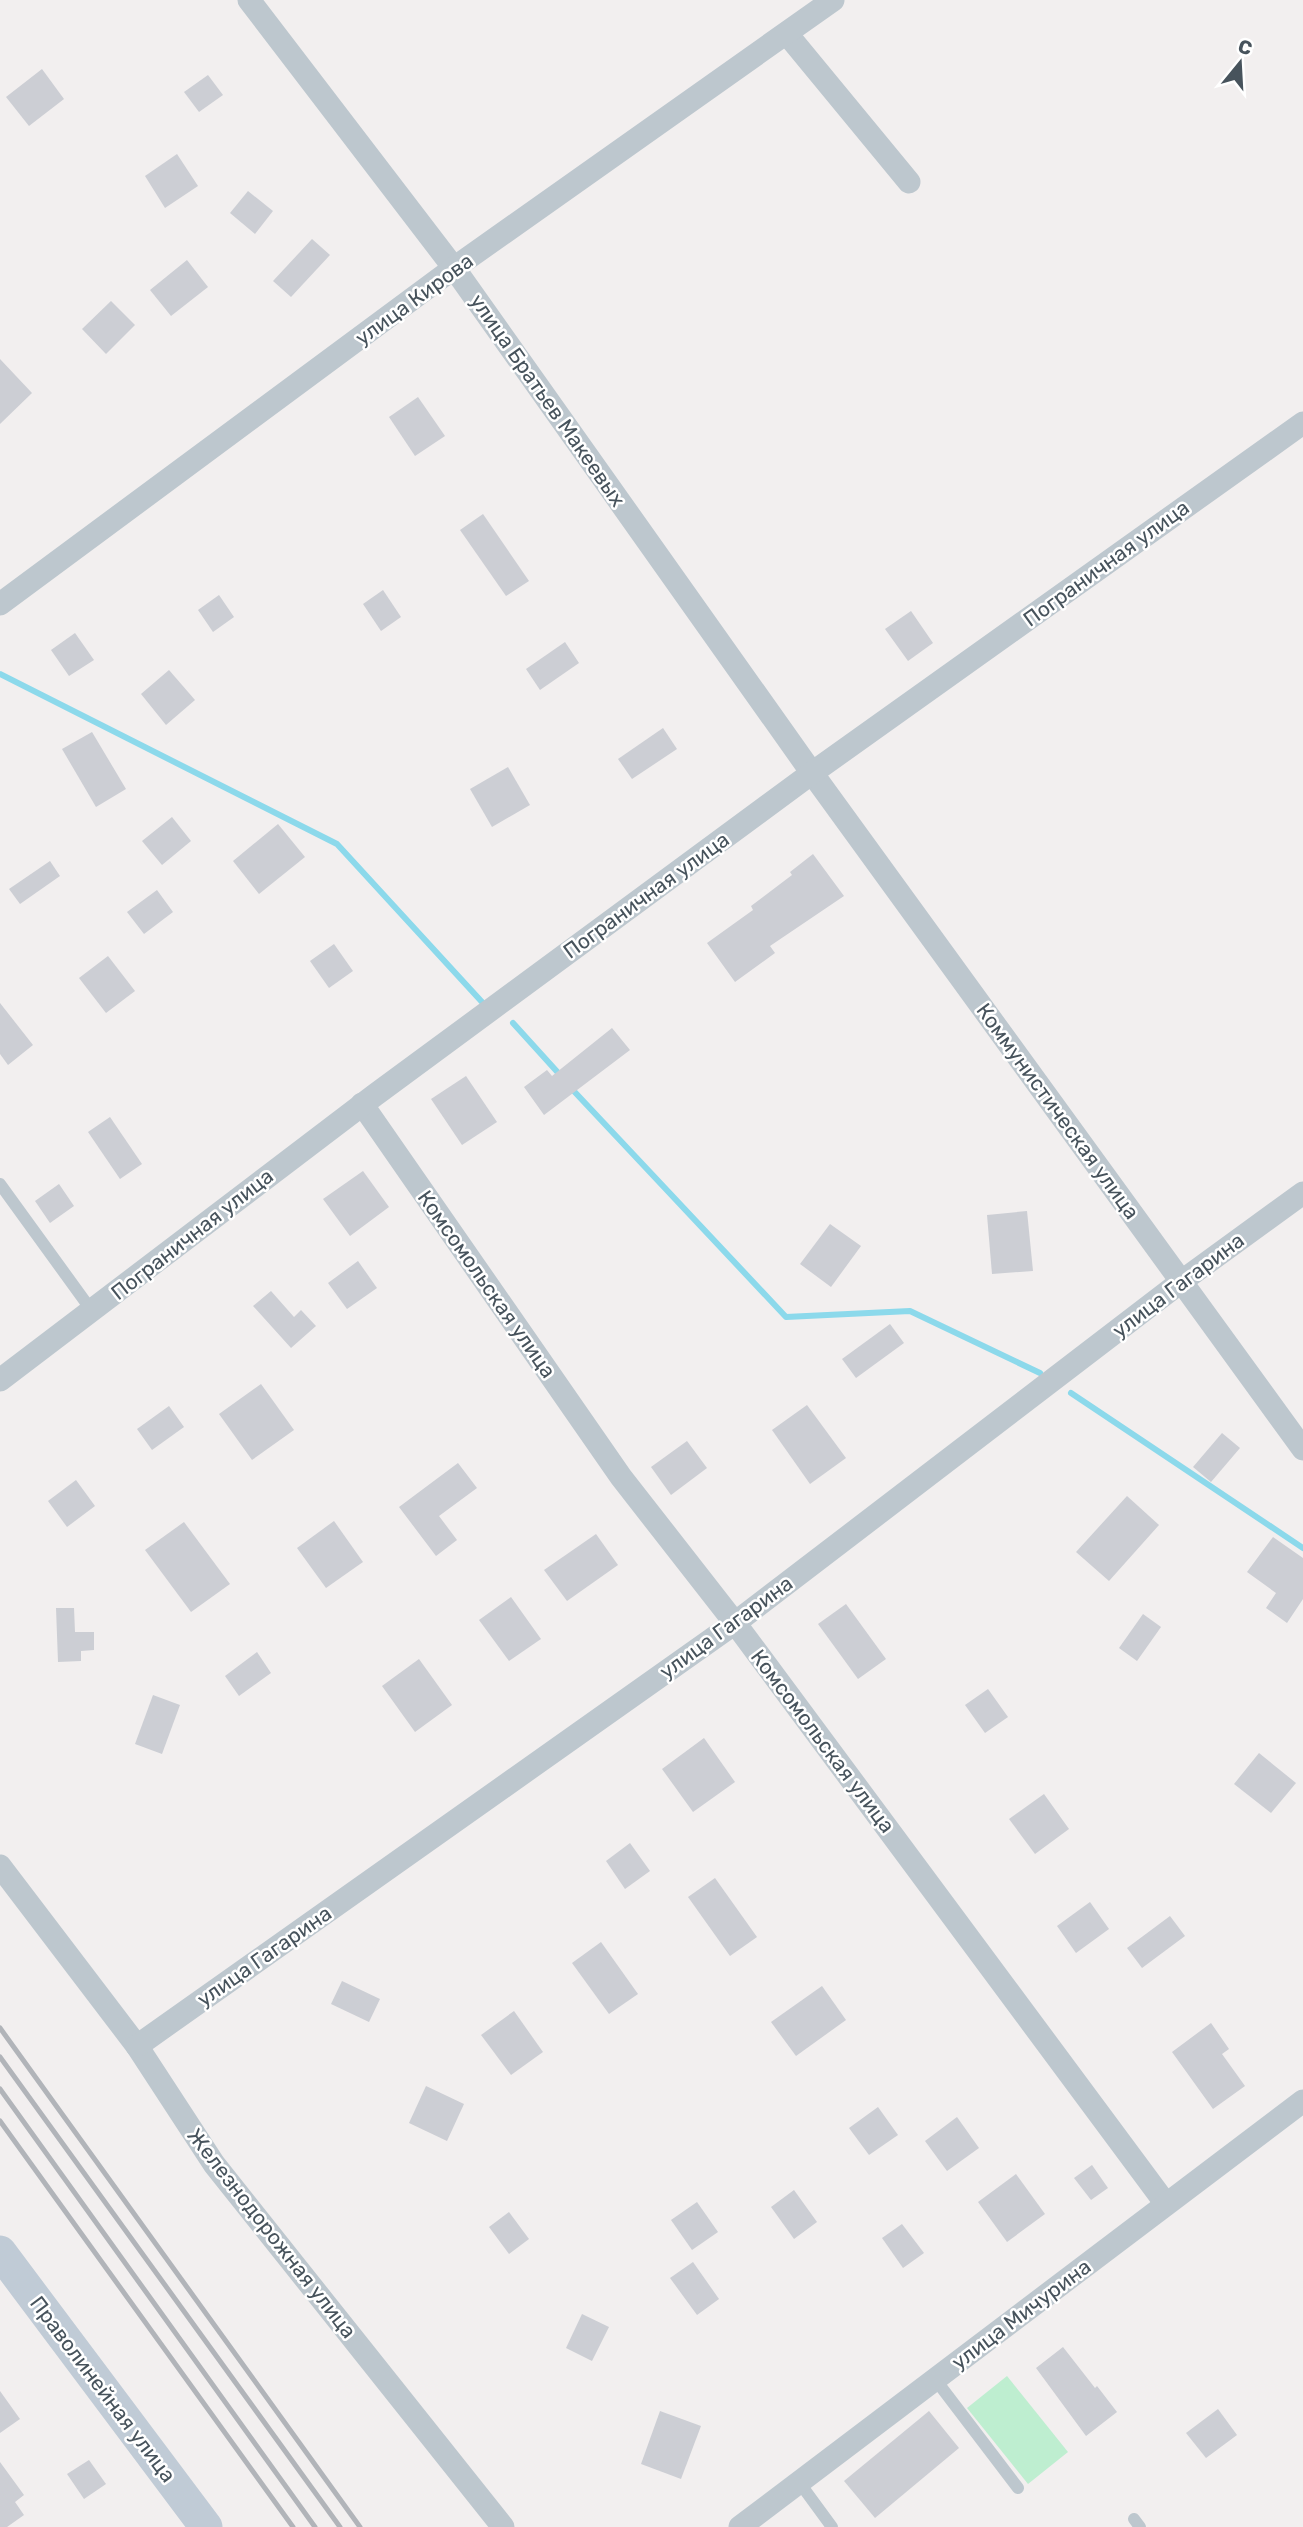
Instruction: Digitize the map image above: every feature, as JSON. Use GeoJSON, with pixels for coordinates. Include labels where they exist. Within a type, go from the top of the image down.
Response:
{"type":"FeatureCollection","features":[{"type":"Feature","properties":{"kind":"main road","name":"Праволинейная улица"},"geometry":{"type":"LineString","coordinates":[[0,2252],[206,2527]]}},
{"type":"Feature","properties":{"kind":"street","name":"улица Братьев Макеевых"},"geometry":{"type":"LineString","coordinates":[[249,0],[454,268],[812,773]]}},
{"type":"Feature","properties":{"kind":"street","name":"улица Кирова"},"geometry":{"type":"LineString","coordinates":[[0,604],[454,268],[833,0]]}},
{"type":"Feature","properties":{"kind":"street"},"geometry":{"type":"LineString","coordinates":[[787,34],[909,182]]}},
{"type":"Feature","properties":{"kind":"street","name":"Пограничная улица"},"geometry":{"type":"LineString","coordinates":[[0,1380],[362,1104],[812,773],[1303,423]]}},
{"type":"Feature","properties":{"kind":"street","name":"Коммунистическая улица"},"geometry":{"type":"LineString","coordinates":[[812,773],[1303,1449]]}},
{"type":"Feature","properties":{"kind":"street","name":"Комсомольская улица"},"geometry":{"type":"LineString","coordinates":[[362,1104],[621,1477],[735,1623],[1166,2204]]}},
{"type":"Feature","properties":{"kind":"street","name":"улица Гагарина"},"geometry":{"type":"LineString","coordinates":[[137,2046],[735,1623],[1182,1281],[1303,1193]]}},
{"type":"Feature","properties":{"kind":"street","name":"Железнодорожная улица"},"geometry":{"type":"LineString","coordinates":[[0,1866],[137,2046],[214,2164],[503,2527]]}},
{"type":"Feature","properties":{"kind":"street","name":"улица Мичурина"},"geometry":{"type":"LineString","coordinates":[[740,2527],[1303,2101]]}},
{"type":"Feature","properties":{"kind":"lane"},"geometry":{"type":"LineString","coordinates":[[0,1184],[92,1311]]}},
{"type":"Feature","properties":{"kind":"lane"},"geometry":{"type":"LineString","coordinates":[[935,2379],[1018,2488]]}},
{"type":"Feature","properties":{"kind":"lane"},"geometry":{"type":"LineString","coordinates":[[799,2482],[832,2527]]}},
{"type":"Feature","properties":{"kind":"green space"},"geometry":{"type":"Polygon","coordinates":[[[1007,2376],[1068,2452],[1028,2484],[967,2408],[1007,2376]]]}},
{"type":"Feature","properties":{"kind":"building"},"geometry":{"type":"Polygon","coordinates":[[[42,69],[64,99],[29,126],[6,97],[42,69]]]}},
{"type":"Feature","properties":{"kind":"building"},"geometry":{"type":"Polygon","coordinates":[[[208,75],[223,95],[199,112],[184,92],[208,75]]]}},
{"type":"Feature","properties":{"kind":"building"},"geometry":{"type":"Polygon","coordinates":[[[177,154],[198,186],[165,208],[145,176],[177,154]]]}},
{"type":"Feature","properties":{"kind":"building"},"geometry":{"type":"Polygon","coordinates":[[[248,191],[273,211],[255,234],[230,213],[248,191]]]}},
{"type":"Feature","properties":{"kind":"building"},"geometry":{"type":"Polygon","coordinates":[[[312,239],[330,255],[291,297],[273,281],[312,239]]]}},
{"type":"Feature","properties":{"kind":"building"},"geometry":{"type":"Polygon","coordinates":[[[187,260],[208,287],[171,316],[150,290],[187,260]]]}},
{"type":"Feature","properties":{"kind":"building"},"geometry":{"type":"Polygon","coordinates":[[[111,301],[135,325],[106,354],[82,329],[111,301]]]}},
{"type":"Feature","properties":{"kind":"building"},"geometry":{"type":"Polygon","coordinates":[[[0,359],[32,393],[0,424],[0,359]]]}},
{"type":"Feature","properties":{"kind":"building"},"geometry":{"type":"Polygon","coordinates":[[[418,397],[445,436],[415,456],[389,417],[418,397]]]}},
{"type":"Feature","properties":{"kind":"building"},"geometry":{"type":"Polygon","coordinates":[[[483,514],[529,581],[506,596],[460,530],[483,514]]]}},
{"type":"Feature","properties":{"kind":"building"},"geometry":{"type":"Polygon","coordinates":[[[383,590],[401,617],[381,631],[363,604],[383,590]]]}},
{"type":"Feature","properties":{"kind":"building"},"geometry":{"type":"Polygon","coordinates":[[[219,595],[234,617],[213,632],[198,610],[219,595]]]}},
{"type":"Feature","properties":{"kind":"building"},"geometry":{"type":"Polygon","coordinates":[[[911,611],[933,643],[908,661],[885,629],[911,611]]]}},
{"type":"Feature","properties":{"kind":"building"},"geometry":{"type":"Polygon","coordinates":[[[75,633],[94,660],[69,676],[51,650],[75,633]]]}},
{"type":"Feature","properties":{"kind":"building"},"geometry":{"type":"Polygon","coordinates":[[[565,642],[579,663],[540,690],[526,669],[565,642]]]}},
{"type":"Feature","properties":{"kind":"building"},"geometry":{"type":"Polygon","coordinates":[[[169,670],[195,700],[166,725],[141,694],[169,670]]]}},
{"type":"Feature","properties":{"kind":"building"},"geometry":{"type":"Polygon","coordinates":[[[663,728],[677,749],[632,779],[618,759],[663,728]]]}},
{"type":"Feature","properties":{"kind":"building"},"geometry":{"type":"Polygon","coordinates":[[[92,732],[126,789],[96,807],[62,749],[92,732]]]}},
{"type":"Feature","properties":{"kind":"building"},"geometry":{"type":"Polygon","coordinates":[[[508,767],[530,805],[492,827],[470,789],[508,767]]]}},
{"type":"Feature","properties":{"kind":"building"},"geometry":{"type":"Polygon","coordinates":[[[172,817],[191,841],[162,865],[142,841],[172,817]]]}},
{"type":"Feature","properties":{"kind":"building"},"geometry":{"type":"Polygon","coordinates":[[[278,824],[305,857],[259,894],[233,861],[278,824]]]}},
{"type":"Feature","properties":{"kind":"building"},"geometry":{"type":"Polygon","coordinates":[[[813,854],[844,896],[770,946],[775,953],[735,982],[707,943],[753,910],[751,906],[792,875],[790,872],[813,854]]]}},
{"type":"Feature","properties":{"kind":"building"},"geometry":{"type":"Polygon","coordinates":[[[50,861],[60,876],[20,904],[9,889],[50,861]]]}},
{"type":"Feature","properties":{"kind":"building"},"geometry":{"type":"Polygon","coordinates":[[[157,890],[173,912],[144,934],[127,912],[157,890]]]}},
{"type":"Feature","properties":{"kind":"building"},"geometry":{"type":"Polygon","coordinates":[[[334,944],[353,971],[329,988],[310,961],[334,944]]]}},
{"type":"Feature","properties":{"kind":"building"},"geometry":{"type":"Polygon","coordinates":[[[108,956],[135,991],[106,1013],[79,978],[108,956]]]}},
{"type":"Feature","properties":{"kind":"building"},"geometry":{"type":"Polygon","coordinates":[[[0,1003],[33,1045],[8,1065],[0,1054],[0,1003]]]}},
{"type":"Feature","properties":{"kind":"building"},"geometry":{"type":"Polygon","coordinates":[[[612,1028],[630,1050],[544,1115],[524,1087],[547,1070],[552,1076],[612,1028]]]}},
{"type":"Feature","properties":{"kind":"building"},"geometry":{"type":"Polygon","coordinates":[[[466,1076],[497,1122],[462,1145],[431,1099],[466,1076]]]}},
{"type":"Feature","properties":{"kind":"building"},"geometry":{"type":"Polygon","coordinates":[[[110,1117],[142,1164],[120,1179],[88,1132],[110,1117]]]}},
{"type":"Feature","properties":{"kind":"building"},"geometry":{"type":"Polygon","coordinates":[[[363,1171],[389,1207],[350,1236],[323,1199],[363,1171]]]}},
{"type":"Feature","properties":{"kind":"building"},"geometry":{"type":"Polygon","coordinates":[[[59,1184],[74,1206],[50,1223],[35,1201],[59,1184]]]}},
{"type":"Feature","properties":{"kind":"building"},"geometry":{"type":"Polygon","coordinates":[[[1027,1211],[1033,1271],[992,1274],[987,1215],[1027,1211]]]}},
{"type":"Feature","properties":{"kind":"building"},"geometry":{"type":"Polygon","coordinates":[[[830,1224],[861,1246],[831,1287],[800,1264],[830,1224]]]}},
{"type":"Feature","properties":{"kind":"building"},"geometry":{"type":"Polygon","coordinates":[[[358,1261],[377,1288],[347,1309],[328,1283],[358,1261]]]}},
{"type":"Feature","properties":{"kind":"building"},"geometry":{"type":"Polygon","coordinates":[[[271,1291],[294,1317],[301,1310],[316,1326],[291,1348],[253,1306],[271,1291]]]}},
{"type":"Feature","properties":{"kind":"building"},"geometry":{"type":"Polygon","coordinates":[[[890,1324],[904,1343],[856,1378],[842,1359],[890,1324]]]}},
{"type":"Feature","properties":{"kind":"building"},"geometry":{"type":"Polygon","coordinates":[[[261,1384],[294,1430],[252,1460],[219,1414],[261,1384]]]}},
{"type":"Feature","properties":{"kind":"building"},"geometry":{"type":"Polygon","coordinates":[[[807,1405],[846,1458],[810,1484],[772,1430],[807,1405]]]}},
{"type":"Feature","properties":{"kind":"building"},"geometry":{"type":"Polygon","coordinates":[[[169,1406],[184,1427],[152,1450],[137,1429],[169,1406]]]}},
{"type":"Feature","properties":{"kind":"building"},"geometry":{"type":"Polygon","coordinates":[[[1222,1433],[1240,1448],[1211,1482],[1193,1467],[1222,1433]]]}},
{"type":"Feature","properties":{"kind":"building"},"geometry":{"type":"Polygon","coordinates":[[[687,1441],[707,1468],[671,1495],[651,1467],[687,1441]]]}},
{"type":"Feature","properties":{"kind":"building"},"geometry":{"type":"Polygon","coordinates":[[[458,1463],[477,1488],[439,1516],[457,1540],[436,1556],[399,1507],[458,1463]]]}},
{"type":"Feature","properties":{"kind":"building"},"geometry":{"type":"Polygon","coordinates":[[[76,1480],[95,1506],[67,1527],[48,1501],[76,1480]]]}},
{"type":"Feature","properties":{"kind":"building"},"geometry":{"type":"Polygon","coordinates":[[[1127,1496],[1159,1525],[1109,1581],[1076,1552],[1127,1496]]]}},
{"type":"Feature","properties":{"kind":"building"},"geometry":{"type":"Polygon","coordinates":[[[334,1521],[363,1562],[326,1588],[297,1548],[334,1521]]]}},
{"type":"Feature","properties":{"kind":"building"},"geometry":{"type":"Polygon","coordinates":[[[184,1522],[230,1584],[191,1612],[145,1550],[184,1522]]]}},
{"type":"Feature","properties":{"kind":"building"},"geometry":{"type":"Polygon","coordinates":[[[596,1534],[618,1565],[567,1601],[544,1570],[596,1534]]]}},
{"type":"Feature","properties":{"kind":"building"},"geometry":{"type":"Polygon","coordinates":[[[1273,1537],[1303,1558],[1303,1599],[1287,1623],[1266,1608],[1276,1593],[1247,1572],[1273,1537]]]}},
{"type":"Feature","properties":{"kind":"building"},"geometry":{"type":"Polygon","coordinates":[[[511,1597],[541,1639],[509,1661],[479,1620],[511,1597]]]}},
{"type":"Feature","properties":{"kind":"building"},"geometry":{"type":"Polygon","coordinates":[[[846,1604],[886,1659],[858,1679],[818,1624],[846,1604]]]}},
{"type":"Feature","properties":{"kind":"building"},"geometry":{"type":"Polygon","coordinates":[[[56,1608],[74,1608],[75,1632],[94,1632],[94,1650],[81,1651],[81,1661],[58,1662],[56,1608]]]}},
{"type":"Feature","properties":{"kind":"building"},"geometry":{"type":"Polygon","coordinates":[[[1143,1614],[1161,1627],[1137,1661],[1119,1648],[1143,1614]]]}},
{"type":"Feature","properties":{"kind":"building"},"geometry":{"type":"Polygon","coordinates":[[[257,1652],[271,1673],[239,1696],[225,1676],[257,1652]]]}},
{"type":"Feature","properties":{"kind":"building"},"geometry":{"type":"Polygon","coordinates":[[[419,1659],[452,1705],[415,1732],[382,1686],[419,1659]]]}},
{"type":"Feature","properties":{"kind":"building"},"geometry":{"type":"Polygon","coordinates":[[[988,1689],[1008,1717],[985,1733],[965,1705],[988,1689]]]}},
{"type":"Feature","properties":{"kind":"building"},"geometry":{"type":"Polygon","coordinates":[[[153,1695],[180,1705],[162,1754],[135,1744],[153,1695]]]}},
{"type":"Feature","properties":{"kind":"building"},"geometry":{"type":"Polygon","coordinates":[[[704,1738],[735,1782],[693,1812],[662,1769],[704,1738]]]}},
{"type":"Feature","properties":{"kind":"building"},"geometry":{"type":"Polygon","coordinates":[[[1259,1753],[1296,1783],[1271,1813],[1234,1784],[1259,1753]]]}},
{"type":"Feature","properties":{"kind":"building"},"geometry":{"type":"Polygon","coordinates":[[[1044,1794],[1069,1829],[1035,1854],[1009,1819],[1044,1794]]]}},
{"type":"Feature","properties":{"kind":"building"},"geometry":{"type":"Polygon","coordinates":[[[630,1843],[650,1871],[625,1889],[606,1861],[630,1843]]]}},
{"type":"Feature","properties":{"kind":"building"},"geometry":{"type":"Polygon","coordinates":[[[715,1878],[757,1937],[730,1956],[688,1897],[715,1878]]]}},
{"type":"Feature","properties":{"kind":"building"},"geometry":{"type":"Polygon","coordinates":[[[1090,1902],[1109,1929],[1076,1953],[1057,1926],[1090,1902]]]}},
{"type":"Feature","properties":{"kind":"building"},"geometry":{"type":"Polygon","coordinates":[[[1170,1916],[1185,1936],[1142,1968],[1127,1948],[1170,1916]]]}},
{"type":"Feature","properties":{"kind":"building"},"geometry":{"type":"Polygon","coordinates":[[[601,1942],[638,1994],[609,2014],[572,1963],[601,1942]]]}},
{"type":"Feature","properties":{"kind":"building"},"geometry":{"type":"Polygon","coordinates":[[[342,1981],[380,1999],[369,2022],[331,2004],[342,1981]]]}},
{"type":"Feature","properties":{"kind":"building"},"geometry":{"type":"Polygon","coordinates":[[[822,1986],[846,2020],[796,2056],[771,2022],[822,1986]]]}},
{"type":"Feature","properties":{"kind":"building"},"geometry":{"type":"Polygon","coordinates":[[[514,2011],[543,2052],[511,2075],[481,2035],[514,2011]]]}},
{"type":"Feature","properties":{"kind":"building"},"geometry":{"type":"Polygon","coordinates":[[[1211,2023],[1229,2049],[1222,2054],[1245,2086],[1213,2109],[1172,2052],[1211,2023]]]}},
{"type":"Feature","properties":{"kind":"building"},"geometry":{"type":"Polygon","coordinates":[[[426,2086],[464,2104],[447,2141],[409,2123],[426,2086]]]}},
{"type":"Feature","properties":{"kind":"building"},"geometry":{"type":"Polygon","coordinates":[[[878,2107],[898,2135],[869,2155],[849,2128],[878,2107]]]}},
{"type":"Feature","properties":{"kind":"building"},"geometry":{"type":"Polygon","coordinates":[[[957,2117],[979,2148],[947,2171],[925,2141],[957,2117]]]}},
{"type":"Feature","properties":{"kind":"building"},"geometry":{"type":"Polygon","coordinates":[[[1092,2165],[1108,2188],[1091,2200],[1074,2178],[1092,2165]]]}},
{"type":"Feature","properties":{"kind":"building"},"geometry":{"type":"Polygon","coordinates":[[[1016,2174],[1045,2214],[1007,2242],[978,2202],[1016,2174]]]}},
{"type":"Feature","properties":{"kind":"building"},"geometry":{"type":"Polygon","coordinates":[[[794,2190],[817,2222],[794,2239],[771,2207],[794,2190]]]}},
{"type":"Feature","properties":{"kind":"building"},"geometry":{"type":"Polygon","coordinates":[[[697,2202],[718,2232],[692,2250],[671,2220],[697,2202]]]}},
{"type":"Feature","properties":{"kind":"building"},"geometry":{"type":"Polygon","coordinates":[[[509,2212],[529,2239],[509,2254],[489,2227],[509,2212]]]}},
{"type":"Feature","properties":{"kind":"building"},"geometry":{"type":"Polygon","coordinates":[[[902,2224],[924,2253],[903,2268],[882,2238],[902,2224]]]}},
{"type":"Feature","properties":{"kind":"building"},"geometry":{"type":"Polygon","coordinates":[[[693,2262],[719,2299],[697,2315],[670,2278],[693,2262]]]}},
{"type":"Feature","properties":{"kind":"building"},"geometry":{"type":"Polygon","coordinates":[[[582,2314],[609,2327],[592,2361],[566,2348],[582,2314]]]}},
{"type":"Feature","properties":{"kind":"building"},"geometry":{"type":"Polygon","coordinates":[[[1063,2347],[1117,2412],[1086,2436],[1036,2368],[1063,2347]]]}},
{"type":"Feature","properties":{"kind":"building"},"geometry":{"type":"Polygon","coordinates":[[[0,2391],[20,2419],[0,2433],[0,2391]]]}},
{"type":"Feature","properties":{"kind":"building"},"geometry":{"type":"Polygon","coordinates":[[[1218,2409],[1237,2435],[1206,2458],[1186,2433],[1218,2409]]]}},
{"type":"Feature","properties":{"kind":"building"},"geometry":{"type":"Polygon","coordinates":[[[660,2411],[701,2426],[681,2479],[641,2464],[660,2411]]]}},
{"type":"Feature","properties":{"kind":"building"},"geometry":{"type":"Polygon","coordinates":[[[929,2411],[959,2448],[875,2518],[844,2481],[929,2411]]]}},
{"type":"Feature","properties":{"kind":"building"},"geometry":{"type":"Polygon","coordinates":[[[89,2460],[106,2484],[84,2499],[67,2474],[89,2460]]]}},
{"type":"Feature","properties":{"kind":"building"},"geometry":{"type":"Polygon","coordinates":[[[0,2462],[24,2495],[15,2502],[24,2515],[7,2527],[0,2527],[0,2462]]]}},
{"type":"Feature","properties":{"kind":"waterway"},"geometry":{"type":"LineString","coordinates":[[0,674],[337,844],[482,1002]]}},
{"type":"Feature","properties":{"kind":"waterway"},"geometry":{"type":"LineString","coordinates":[[513,1023],[561,1076]]}},
{"type":"Feature","properties":{"kind":"waterway"},"geometry":{"type":"LineString","coordinates":[[570,1087],[786,1317],[910,1311],[1040,1373]]}},
{"type":"Feature","properties":{"kind":"waterway"},"geometry":{"type":"LineString","coordinates":[[1071,1393],[1303,1548]]}},
{"type":"Feature","properties":{"kind":"railway"},"geometry":{"type":"LineString","coordinates":[[0,2028],[360,2527]]}},
{"type":"Feature","properties":{"kind":"railway"},"geometry":{"type":"LineString","coordinates":[[0,2057],[340,2527]]}},
{"type":"Feature","properties":{"kind":"railway"},"geometry":{"type":"LineString","coordinates":[[0,2089],[315,2527]]}},
{"type":"Feature","properties":{"kind":"railway"},"geometry":{"type":"LineString","coordinates":[[0,2121],[293,2527]]}}]}
